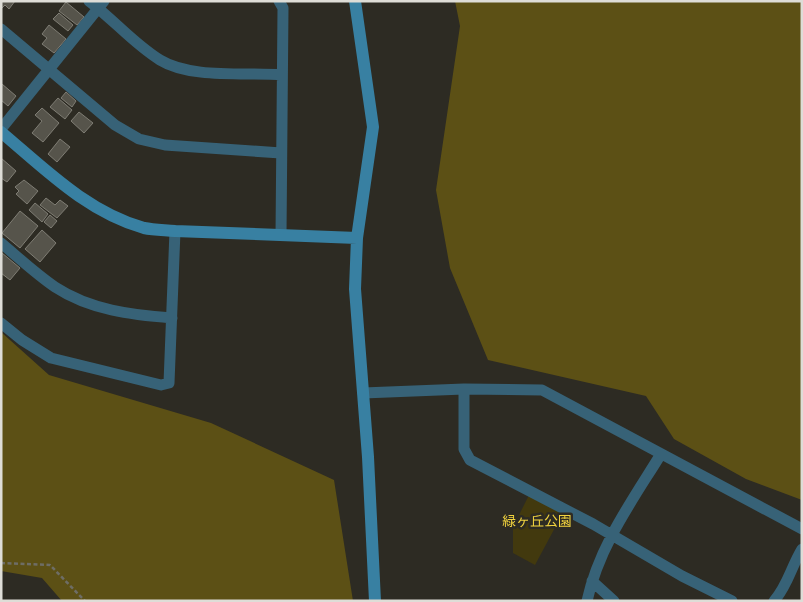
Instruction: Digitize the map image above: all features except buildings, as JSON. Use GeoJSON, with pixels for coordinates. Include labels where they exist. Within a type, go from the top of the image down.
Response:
{"type":"FeatureCollection","features":[{"type":"Feature","properties":{"kind":"street"},"geometry":{"type":"LineString","coordinates":[[279,1],[283,8],[281,235]]}},
{"type":"Feature","properties":{"kind":"street"},"geometry":{"type":"LineString","coordinates":[[355,1],[373,127],[357,238],[355,289],[375,601]]}},
{"type":"Feature","properties":{"kind":"street"},"geometry":{"type":"LineString","coordinates":[[282,74],[198,72],[162,61],[125,34],[97,4],[50,69],[1,130],[78,197],[104,212],[145,228],[175,231],[357,238]]}},
{"type":"Feature","properties":{"kind":"street"},"geometry":{"type":"LineString","coordinates":[[1,29],[115,125],[139,139],[165,145],[281,153]]}},
{"type":"Feature","properties":{"kind":"street"},"geometry":{"type":"LineString","coordinates":[[1,323],[22,340],[51,358],[161,385],[168,382],[175,231]]}},
{"type":"Feature","properties":{"kind":"street"},"geometry":{"type":"LineString","coordinates":[[1,243],[56,287],[93,305],[132,315],[172,318]]}},
{"type":"Feature","properties":{"kind":"street"},"geometry":{"type":"LineString","coordinates":[[363,393],[464,389],[542,390],[802,529]]}},
{"type":"Feature","properties":{"kind":"street"},"geometry":{"type":"LineString","coordinates":[[464,389],[464,449],[470,460],[612,534],[682,576],[732,601]]}},
{"type":"Feature","properties":{"kind":"street"},"geometry":{"type":"LineString","coordinates":[[587,601],[592,581],[612,534],[661,454]]}},
{"type":"Feature","properties":{"kind":"street"},"geometry":{"type":"LineString","coordinates":[[774,601],[789,579],[791,566],[802,549]]}},
{"type":"Feature","properties":{"kind":"street"},"geometry":{"type":"LineString","coordinates":[[592,581],[614,601]]}},
{"type":"Feature","properties":{"kind":"path"},"geometry":{"type":"LineString","coordinates":[[1,563],[50,565],[85,601]]}},
{"type":"Feature","properties":{"kind":"green space","name":"緑ヶ丘公園"},"geometry":{"type":"Polygon","coordinates":[[[531,491],[565,509],[535,565],[513,553],[513,527],[531,491]]]}},
{"type":"Feature","properties":{"kind":"shaded area"},"geometry":{"type":"Polygon","coordinates":[[[455,1],[802,1],[802,500],[746,479],[674,439],[646,396],[488,360],[450,268],[436,190],[460,26],[455,1]]]}},
{"type":"Feature","properties":{"kind":"shaded area"},"geometry":{"type":"Polygon","coordinates":[[[1,332],[49,375],[211,423],[334,480],[353,601],[62,601],[42,578],[1,571],[1,332]]]}}]}
